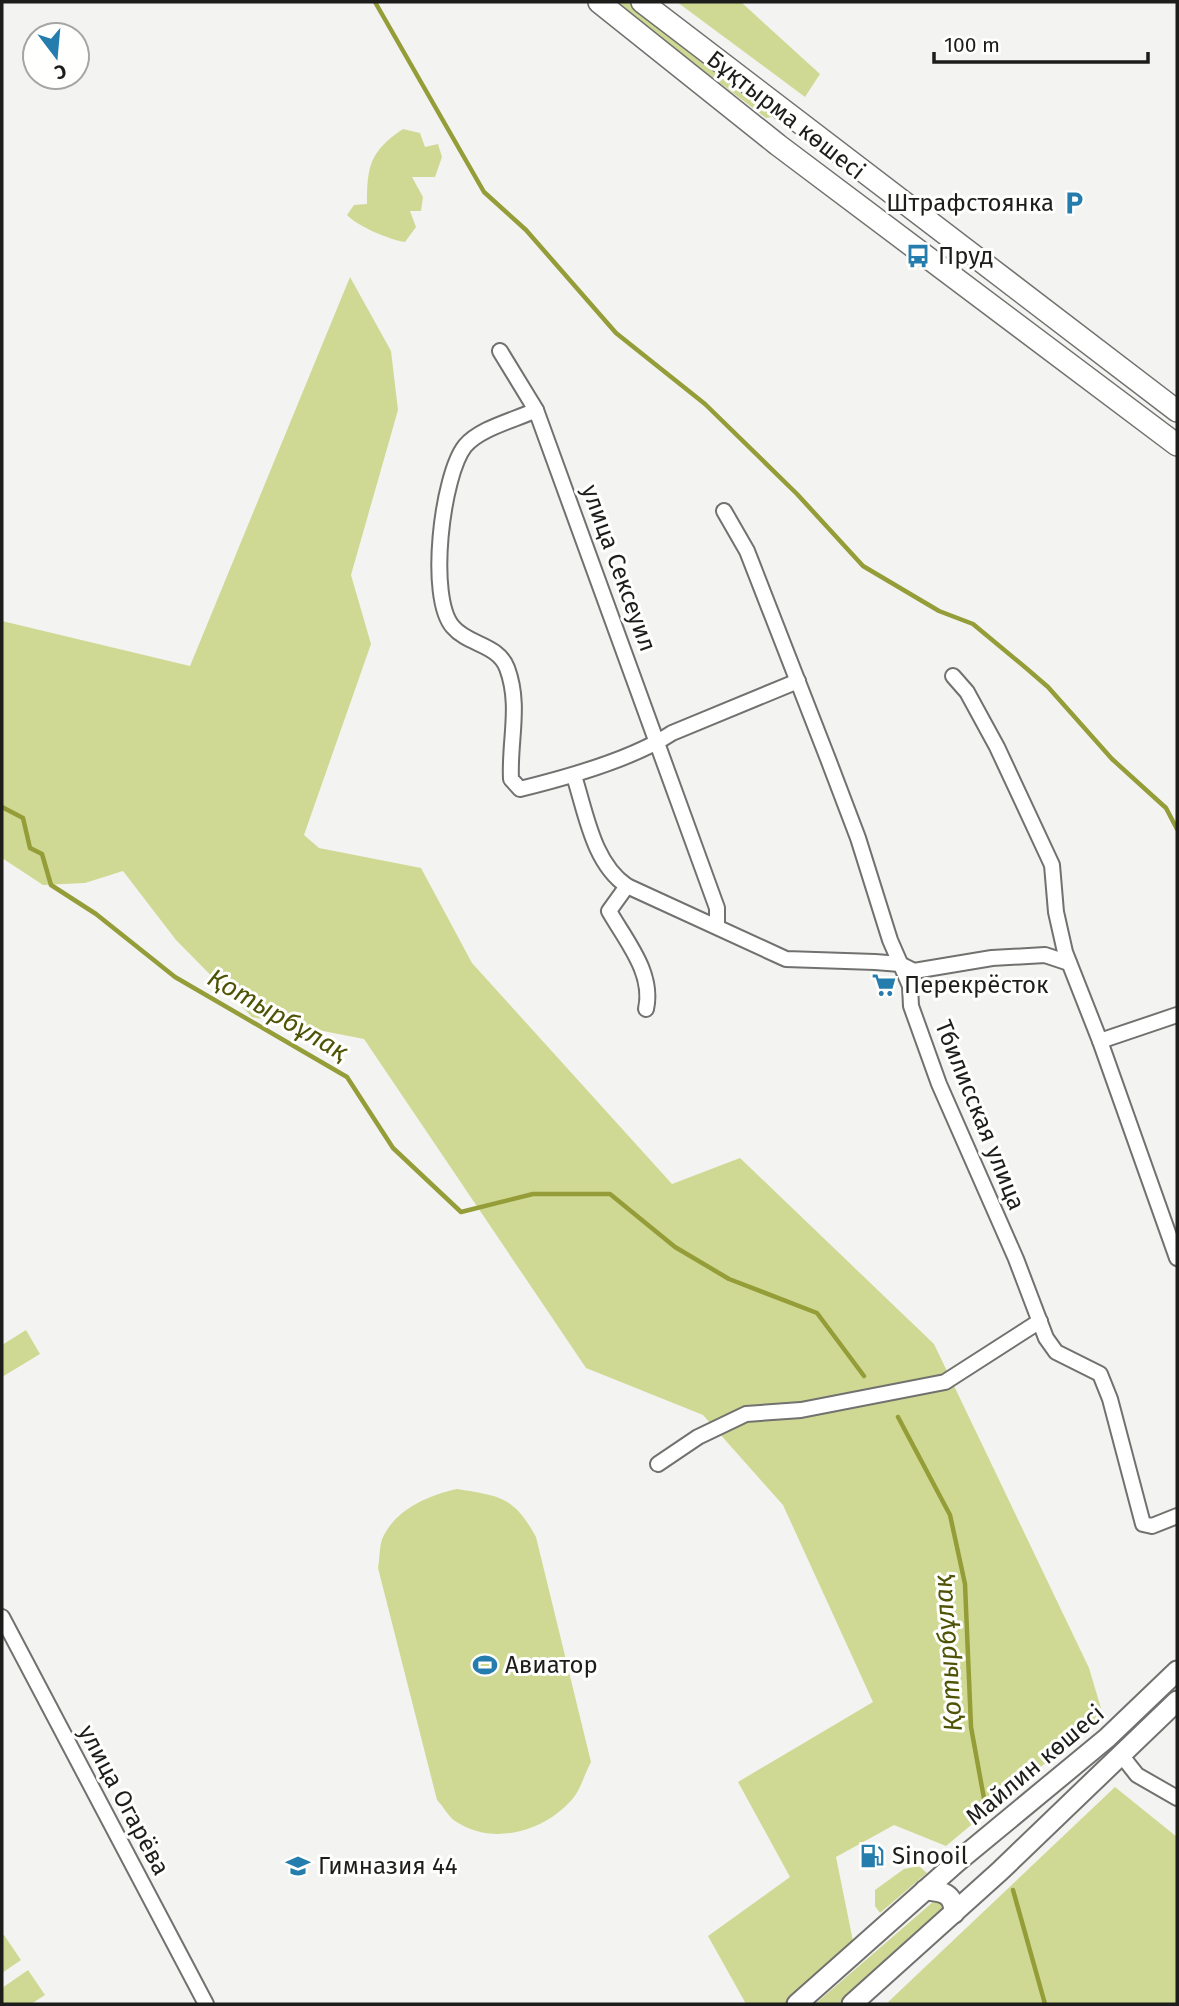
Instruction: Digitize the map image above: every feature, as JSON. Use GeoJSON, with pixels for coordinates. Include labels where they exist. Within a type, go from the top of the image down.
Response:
{"type":"FeatureCollection","features":[{"type":"Feature","properties":{"kind":"main road","name":"Бұқтырма көшесі"},"geometry":{"type":"LineString","coordinates":[[599,2],[778,145],[1177,446]]}},
{"type":"Feature","properties":{"kind":"main road","name":"Бұқтырма көшесі"},"geometry":{"type":"LineString","coordinates":[[642,2],[1177,411]]}},
{"type":"Feature","properties":{"kind":"main road"},"geometry":{"type":"LineString","coordinates":[[778,145],[797,120]]}},
{"type":"Feature","properties":{"kind":"main road","name":"Майлин көшесі"},"geometry":{"type":"LineString","coordinates":[[797,2004],[925,1891],[1107,1738],[1177,1671]]}},
{"type":"Feature","properties":{"kind":"main road","name":"Майлин көшесі"},"geometry":{"type":"LineString","coordinates":[[852,2004],[954,1913],[1177,1702]]}},
{"type":"Feature","properties":{"kind":"main road"},"geometry":{"type":"LineString","coordinates":[[925,1891],[942,1891],[948,1894],[954,1904],[954,1913]]}},
{"type":"Feature","properties":{"kind":"street","name":"улица Сексеуил"},"geometry":{"type":"LineString","coordinates":[[500,351],[536,410],[717,908],[717,926]]}},
{"type":"Feature","properties":{"kind":"street"},"geometry":{"type":"LineString","coordinates":[[536,410],[473,438],[454,465],[442,534],[439,591],[453,628],[496,652],[506,666],[516,701],[510,779],[520,789],[574,776],[658,743],[672,733],[798,681]]}},
{"type":"Feature","properties":{"kind":"street","name":"Тбилисская улица"},"geometry":{"type":"LineString","coordinates":[[724,511],[747,551],[858,838],[900,964],[910,986],[911,1006],[939,1084],[1040,1321],[1056,1352],[1100,1374],[1110,1399],[1143,1524],[1152,1526],[1177,1516]]}},
{"type":"Feature","properties":{"kind":"street"},"geometry":{"type":"LineString","coordinates":[[953,676],[967,692],[997,747],[1052,865],[1056,912],[1069,962],[1177,1258]]}},
{"type":"Feature","properties":{"kind":"street"},"geometry":{"type":"LineString","coordinates":[[574,776],[599,853],[612,876],[627,886],[786,959],[900,964],[914,971],[992,958],[1045,955],[1069,962]]}},
{"type":"Feature","properties":{"kind":"street"},"geometry":{"type":"LineString","coordinates":[[627,886],[609,911],[640,964],[650,994],[646,1009]]}},
{"type":"Feature","properties":{"kind":"street"},"geometry":{"type":"LineString","coordinates":[[1100,1041],[1177,1015]]}},
{"type":"Feature","properties":{"kind":"street"},"geometry":{"type":"LineString","coordinates":[[658,1464],[698,1437],[746,1414],[801,1410],[945,1382],[1040,1321]]}},
{"type":"Feature","properties":{"kind":"street","name":"улица Огарёва"},"geometry":{"type":"LineString","coordinates":[[2,1617],[206,2004]]}},
{"type":"Feature","properties":{"kind":"street"},"geometry":{"type":"LineString","coordinates":[[1122,1756],[1138,1775],[1177,1798]]}},
{"type":"Feature","properties":{"kind":"green space"},"geometry":{"type":"Polygon","coordinates":[[[613,2],[629,2],[771,110],[772,117],[766,118],[613,2]]]}},
{"type":"Feature","properties":{"kind":"green space"},"geometry":{"type":"Polygon","coordinates":[[[677,2],[741,2],[820,74],[805,97],[677,2]]]}},
{"type":"Feature","properties":{"kind":"green space"},"geometry":{"type":"Polygon","coordinates":[[[403,129],[420,133],[425,147],[438,144],[442,157],[435,177],[412,177],[423,197],[421,211],[410,211],[416,227],[405,242],[374,232],[347,215],[354,205],[367,204],[368,179],[373,160],[383,145],[403,129]]]}},
{"type":"Feature","properties":{"kind":"green space"},"geometry":{"type":"Polygon","coordinates":[[[350,277],[391,351],[398,410],[351,575],[371,644],[304,835],[319,848],[421,868],[472,963],[672,1184],[740,1158],[934,1344],[1089,1668],[1103,1715],[946,1846],[894,1825],[836,1857],[854,1946],[786,2004],[746,2004],[708,1936],[790,1877],[738,1782],[873,1702],[783,1505],[703,1415],[586,1368],[364,1039],[252,1017],[176,940],[123,871],[85,883],[43,885],[2,858],[2,621],[190,666],[350,277]]]}},
{"type":"Feature","properties":{"kind":"green space"},"geometry":{"type":"Polygon","coordinates":[[[26,1330],[40,1354],[2,1377],[2,1345],[26,1330]]]}},
{"type":"Feature","properties":{"kind":"green space","name":"Авиатор"},"geometry":{"type":"Polygon","coordinates":[[[457,1489],[505,1501],[521,1514],[536,1537],[591,1762],[574,1797],[563,1809],[535,1826],[502,1834],[470,1829],[452,1819],[437,1800],[378,1568],[382,1538],[398,1517],[426,1499],[457,1489]]]}},
{"type":"Feature","properties":{"kind":"green space"},"geometry":{"type":"Polygon","coordinates":[[[1115,1787],[1177,1837],[1177,2004],[886,2004],[1115,1787]]]}},
{"type":"Feature","properties":{"kind":"green space"},"geometry":{"type":"Polygon","coordinates":[[[919,1866],[927,1873],[880,1913],[875,1906],[875,1890],[904,1869],[919,1866]]]}},
{"type":"Feature","properties":{"kind":"green space"},"geometry":{"type":"Polygon","coordinates":[[[934,1901],[940,1903],[942,1908],[838,2004],[815,2004],[934,1901]]]}},
{"type":"Feature","properties":{"kind":"green space"},"geometry":{"type":"Polygon","coordinates":[[[4,1935],[21,1960],[2,1973],[2,1936],[4,1935]]]}},
{"type":"Feature","properties":{"kind":"green space"},"geometry":{"type":"Polygon","coordinates":[[[28,1970],[45,1995],[31,2004],[2,2004],[2,1988],[28,1970]]]}},
{"type":"Feature","properties":{"kind":"waterway"},"geometry":{"type":"LineString","coordinates":[[375,2],[484,192],[526,230],[616,333],[705,404],[797,494],[863,566],[939,611],[973,624],[1048,687],[1112,759],[1166,808],[1177,829]]}},
{"type":"Feature","properties":{"kind":"waterway","name":"Қотырбұлақ"},"geometry":{"type":"LineString","coordinates":[[2,807],[23,818],[30,848],[42,854],[51,885],[96,914],[175,977],[347,1077],[393,1148],[461,1212],[533,1194],[610,1194],[675,1247],[729,1279],[817,1313],[864,1376]]}},
{"type":"Feature","properties":{"kind":"waterway","name":"Қотырбұлақ"},"geometry":{"type":"LineString","coordinates":[[898,1417],[950,1515],[965,1584],[971,1727],[987,1815]]}},
{"type":"Feature","properties":{"kind":"waterway","name":"Қотырбұлақ"},"geometry":{"type":"LineString","coordinates":[[1013,1890],[1045,2004]]}},
{"type":"Feature","properties":{"kind":"place","name":"Штрафстоянка"},"geometry":{"type":"Point","coordinates":[1074,203]}},
{"type":"Feature","properties":{"kind":"place","name":"Пруд"},"geometry":{"type":"Point","coordinates":[918,256]}},
{"type":"Feature","properties":{"kind":"place","name":"Перекрёсток"},"geometry":{"type":"Point","coordinates":[884,985]}},
{"type":"Feature","properties":{"kind":"place","name":"Авиатор"},"geometry":{"type":"Point","coordinates":[485,1665]}},
{"type":"Feature","properties":{"kind":"place","name":"Sinooil"},"geometry":{"type":"Point","coordinates":[872,1856]}},
{"type":"Feature","properties":{"kind":"place","name":"Гимназия 44"},"geometry":{"type":"Point","coordinates":[298,1866]}}]}
